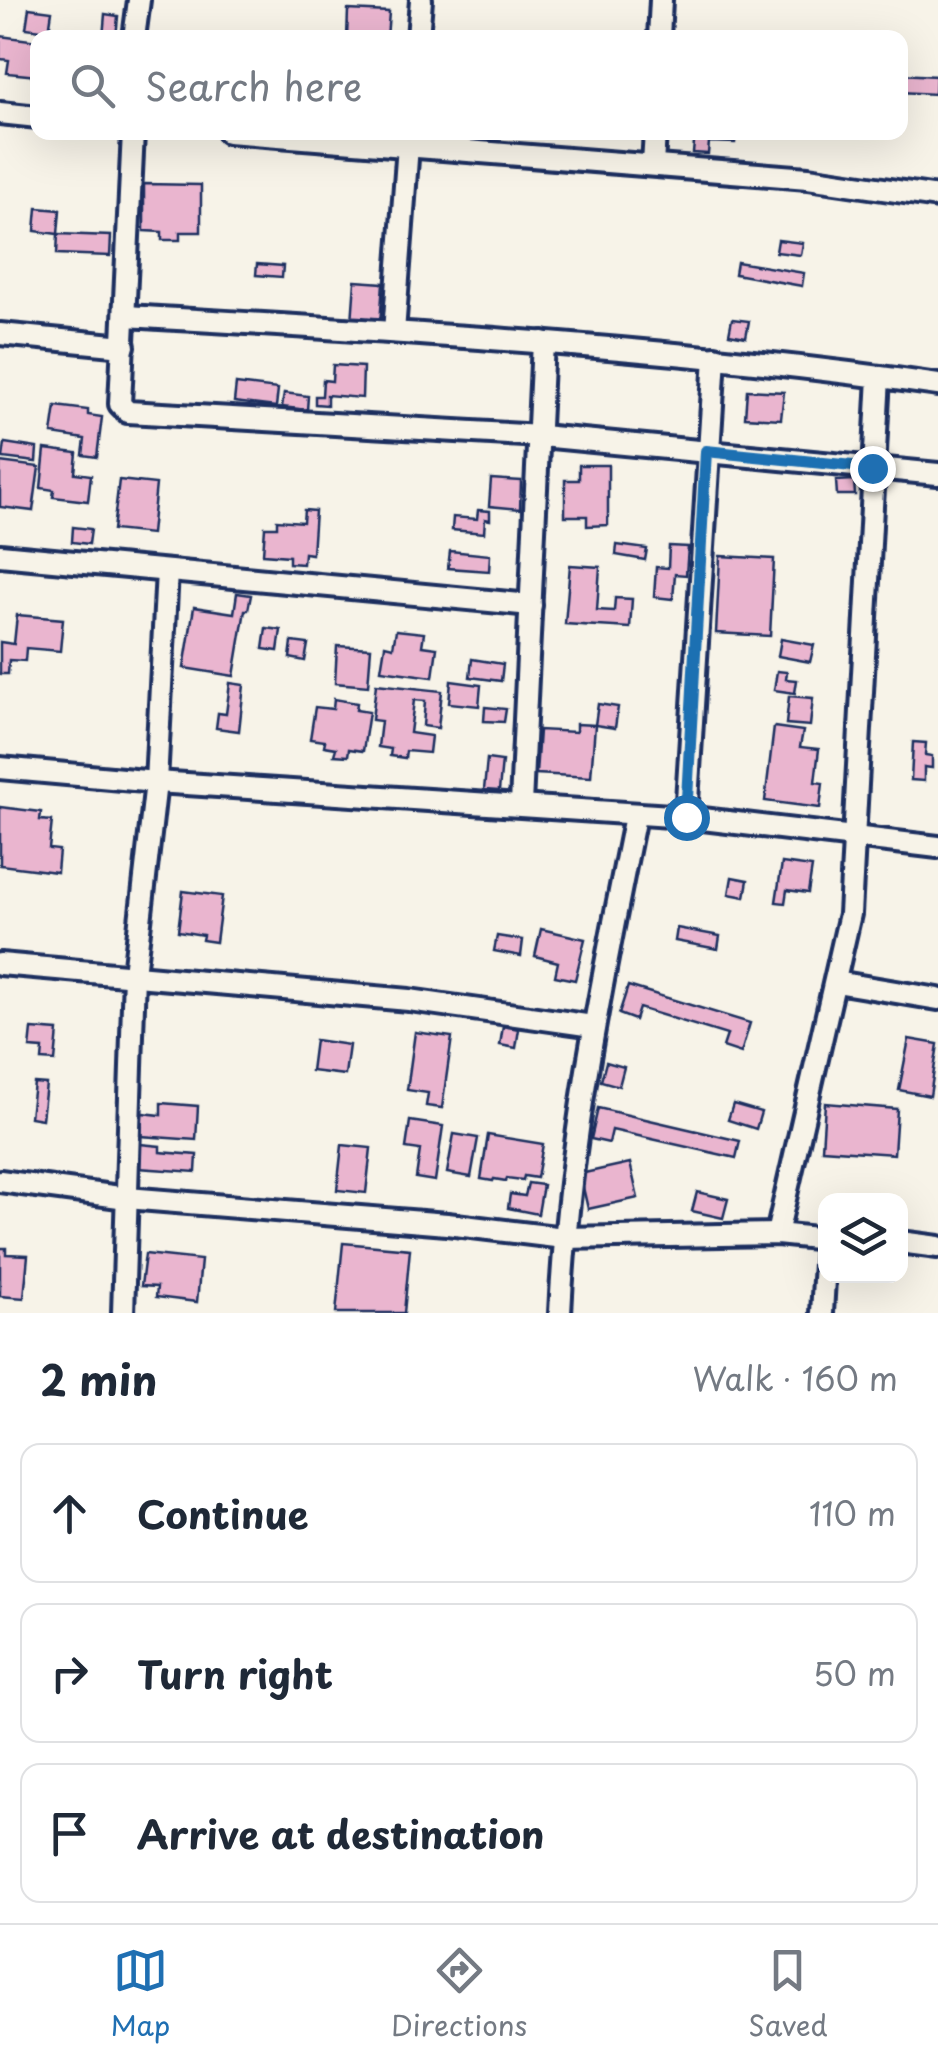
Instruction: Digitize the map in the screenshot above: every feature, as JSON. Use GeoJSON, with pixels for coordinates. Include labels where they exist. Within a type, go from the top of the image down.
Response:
{"type":"FeatureCollection","features":[{"type":"Feature","properties":{"kind":"street"},"geometry":{"type":"LineString","coordinates":[[135,30],[139,0]]}},
{"type":"Feature","properties":{"kind":"street"},"geometry":{"type":"LineString","coordinates":[[419,30],[421,0]]}},
{"type":"Feature","properties":{"kind":"street"},"geometry":{"type":"LineString","coordinates":[[660,30],[661,0]]}},
{"type":"Feature","properties":{"kind":"street"},"geometry":{"type":"LineString","coordinates":[[0,113],[30,116]]}},
{"type":"Feature","properties":{"kind":"street"},"geometry":{"type":"LineString","coordinates":[[133,140],[120,404],[128,412],[540,436],[938,474]]}},
{"type":"Feature","properties":{"kind":"street"},"geometry":{"type":"LineString","coordinates":[[394,332],[408,140],[808,178],[938,197]]}},
{"type":"Feature","properties":{"kind":"street"},"geometry":{"type":"LineString","coordinates":[[654,164],[655,140]]}},
{"type":"Feature","properties":{"kind":"street"},"geometry":{"type":"LineString","coordinates":[[126,316],[543,342],[714,357],[938,385]]}},
{"type":"Feature","properties":{"kind":"street"},"geometry":{"type":"LineString","coordinates":[[0,334],[124,346]]}},
{"type":"Feature","properties":{"kind":"street"},"geometry":{"type":"LineString","coordinates":[[521,804],[543,342]]}},
{"type":"Feature","properties":{"kind":"street"},"geometry":{"type":"LineString","coordinates":[[686,817],[714,357]]}},
{"type":"Feature","properties":{"kind":"street"},"geometry":{"type":"LineString","coordinates":[[776,1234],[850,914],[879,376]]}},
{"type":"Feature","properties":{"kind":"street"},"geometry":{"type":"LineString","coordinates":[[0,555],[530,605]]}},
{"type":"Feature","properties":{"kind":"street"},"geometry":{"type":"LineString","coordinates":[[123,1313],[134,974],[156,782],[166,571]]}},
{"type":"Feature","properties":{"kind":"street"},"geometry":{"type":"LineString","coordinates":[[0,768],[686,817],[938,848]]}},
{"type":"Feature","properties":{"kind":"street"},"geometry":{"type":"LineString","coordinates":[[560,1313],[564,1238],[592,1026],[635,816]]}},
{"type":"Feature","properties":{"kind":"street"},"geometry":{"type":"LineString","coordinates":[[0,964],[409,1000],[592,1026]]}},
{"type":"Feature","properties":{"kind":"street"},"geometry":{"type":"LineString","coordinates":[[836,982],[938,999]]}},
{"type":"Feature","properties":{"kind":"street"},"geometry":{"type":"LineString","coordinates":[[0,1181],[127,1198],[447,1224],[564,1238],[776,1234],[818,1242]]}},
{"type":"Feature","properties":{"kind":"street"},"geometry":{"type":"LineString","coordinates":[[908,1243],[938,1247]]}},
{"type":"Feature","properties":{"kind":"street"},"geometry":{"type":"LineString","coordinates":[[822,1313],[824,1283]]}},
{"type":"Feature","properties":{"kind":"building"},"geometry":{"type":"Polygon","coordinates":[[[29,8],[52,11],[49,30],[26,28],[29,8]]]}},
{"type":"Feature","properties":{"kind":"building"},"geometry":{"type":"Polygon","coordinates":[[[348,10],[389,12],[388,30],[347,30],[348,10]]]}},
{"type":"Feature","properties":{"kind":"building"},"geometry":{"type":"Polygon","coordinates":[[[105,14],[118,16],[117,30],[104,30],[105,14]]]}},
{"type":"Feature","properties":{"kind":"building"},"geometry":{"type":"Polygon","coordinates":[[[0,36],[30,40],[30,75],[7,73],[9,60],[0,59],[0,36]]]}},
{"type":"Feature","properties":{"kind":"building"},"geometry":{"type":"Polygon","coordinates":[[[908,74],[936,76],[935,94],[908,92],[908,74]]]}},
{"type":"Feature","properties":{"kind":"building"},"geometry":{"type":"Polygon","coordinates":[[[694,140],[735,140],[709,142],[708,154],[693,153],[694,140]]]}},
{"type":"Feature","properties":{"kind":"building"},"geometry":{"type":"Polygon","coordinates":[[[144,184],[201,185],[201,232],[180,232],[180,240],[162,240],[162,232],[144,231],[144,184]]]}},
{"type":"Feature","properties":{"kind":"building"},"geometry":{"type":"Polygon","coordinates":[[[37,208],[60,210],[58,234],[35,231],[37,208]]]}},
{"type":"Feature","properties":{"kind":"building"},"geometry":{"type":"Polygon","coordinates":[[[58,234],[111,236],[110,256],[57,254],[58,234]]]}},
{"type":"Feature","properties":{"kind":"building"},"geometry":{"type":"Polygon","coordinates":[[[778,240],[803,243],[801,255],[776,252],[778,240]]]}},
{"type":"Feature","properties":{"kind":"building"},"geometry":{"type":"Polygon","coordinates":[[[737,262],[804,273],[802,286],[735,274],[737,262]]]}},
{"type":"Feature","properties":{"kind":"building"},"geometry":{"type":"Polygon","coordinates":[[[257,264],[283,266],[282,277],[256,275],[257,264]]]}},
{"type":"Feature","properties":{"kind":"building"},"geometry":{"type":"Polygon","coordinates":[[[355,281],[383,283],[380,324],[352,322],[355,281]]]}},
{"type":"Feature","properties":{"kind":"building"},"geometry":{"type":"Polygon","coordinates":[[[732,319],[749,321],[746,337],[729,334],[732,319]]]}},
{"type":"Feature","properties":{"kind":"building"},"geometry":{"type":"Polygon","coordinates":[[[333,365],[363,367],[362,398],[327,395],[327,405],[315,404],[315,396],[322,396],[323,380],[332,381],[333,365]]]}},
{"type":"Feature","properties":{"kind":"building"},"geometry":{"type":"Polygon","coordinates":[[[236,384],[278,389],[276,407],[234,402],[236,384]]]}},
{"type":"Feature","properties":{"kind":"building"},"geometry":{"type":"Polygon","coordinates":[[[747,390],[784,392],[781,419],[745,417],[747,390]]]}},
{"type":"Feature","properties":{"kind":"building"},"geometry":{"type":"Polygon","coordinates":[[[284,393],[308,396],[307,410],[282,407],[284,393]]]}},
{"type":"Feature","properties":{"kind":"building"},"geometry":{"type":"Polygon","coordinates":[[[56,406],[88,410],[88,415],[102,417],[97,457],[83,455],[85,439],[52,434],[56,406]]]}},
{"type":"Feature","properties":{"kind":"building"},"geometry":{"type":"Polygon","coordinates":[[[5,443],[37,448],[36,462],[3,458],[5,443]]]}},
{"type":"Feature","properties":{"kind":"building"},"geometry":{"type":"Polygon","coordinates":[[[45,449],[77,453],[75,473],[91,475],[88,501],[53,497],[54,490],[41,488],[45,449]]]}},
{"type":"Feature","properties":{"kind":"building"},"geometry":{"type":"Polygon","coordinates":[[[0,462],[39,467],[33,511],[0,507],[0,462]]]}},
{"type":"Feature","properties":{"kind":"building"},"geometry":{"type":"Polygon","coordinates":[[[579,465],[608,465],[608,525],[587,526],[587,516],[565,516],[565,480],[579,480],[579,465]]]}},
{"type":"Feature","properties":{"kind":"building"},"geometry":{"type":"Polygon","coordinates":[[[491,479],[521,481],[520,509],[489,506],[491,479]]]}},
{"type":"Feature","properties":{"kind":"building"},"geometry":{"type":"Polygon","coordinates":[[[119,480],[156,484],[151,534],[113,530],[119,480]]]}},
{"type":"Feature","properties":{"kind":"building"},"geometry":{"type":"Polygon","coordinates":[[[854,480],[855,495],[837,495],[836,481],[854,480]]]}},
{"type":"Feature","properties":{"kind":"building"},"geometry":{"type":"Polygon","coordinates":[[[304,510],[315,511],[312,554],[304,553],[303,564],[289,563],[289,556],[263,554],[265,527],[277,527],[277,520],[303,522],[304,510]]]}},
{"type":"Feature","properties":{"kind":"building"},"geometry":{"type":"Polygon","coordinates":[[[478,510],[490,511],[484,533],[452,530],[453,517],[477,519],[478,510]]]}},
{"type":"Feature","properties":{"kind":"building"},"geometry":{"type":"Polygon","coordinates":[[[73,527],[91,529],[89,544],[72,542],[73,527]]]}},
{"type":"Feature","properties":{"kind":"building"},"geometry":{"type":"Polygon","coordinates":[[[617,545],[647,549],[645,560],[616,555],[617,545]]]}},
{"type":"Feature","properties":{"kind":"building"},"geometry":{"type":"Polygon","coordinates":[[[669,546],[688,547],[686,575],[675,574],[673,599],[654,597],[656,567],[668,568],[669,546]]]}},
{"type":"Feature","properties":{"kind":"building"},"geometry":{"type":"Polygon","coordinates":[[[450,551],[490,555],[489,571],[448,568],[450,551]]]}},
{"type":"Feature","properties":{"kind":"building"},"geometry":{"type":"Polygon","coordinates":[[[720,556],[774,559],[770,636],[716,633],[720,556]]]}},
{"type":"Feature","properties":{"kind":"building"},"geometry":{"type":"Polygon","coordinates":[[[570,565],[600,567],[597,610],[614,611],[615,598],[632,599],[630,628],[565,624],[570,565]]]}},
{"type":"Feature","properties":{"kind":"building"},"geometry":{"type":"Polygon","coordinates":[[[237,593],[251,595],[234,676],[184,668],[194,607],[234,613],[237,593]]]}},
{"type":"Feature","properties":{"kind":"building"},"geometry":{"type":"Polygon","coordinates":[[[17,615],[63,619],[60,651],[26,648],[25,661],[9,660],[8,674],[0,674],[0,642],[14,644],[17,615]]]}},
{"type":"Feature","properties":{"kind":"building"},"geometry":{"type":"Polygon","coordinates":[[[266,628],[281,630],[278,651],[263,649],[266,628]]]}},
{"type":"Feature","properties":{"kind":"building"},"geometry":{"type":"Polygon","coordinates":[[[396,630],[424,633],[422,646],[437,648],[433,677],[381,670],[385,645],[393,647],[396,630]]]}},
{"type":"Feature","properties":{"kind":"building"},"geometry":{"type":"Polygon","coordinates":[[[781,639],[814,645],[810,662],[778,656],[781,639]]]}},
{"type":"Feature","properties":{"kind":"building"},"geometry":{"type":"Polygon","coordinates":[[[292,642],[308,644],[305,661],[290,658],[292,642]]]}},
{"type":"Feature","properties":{"kind":"building"},"geometry":{"type":"Polygon","coordinates":[[[337,646],[371,648],[368,686],[335,683],[337,646]]]}},
{"type":"Feature","properties":{"kind":"building"},"geometry":{"type":"Polygon","coordinates":[[[472,659],[503,664],[501,681],[470,677],[472,659]]]}},
{"type":"Feature","properties":{"kind":"building"},"geometry":{"type":"Polygon","coordinates":[[[777,671],[787,672],[786,679],[797,680],[795,693],[774,690],[777,671]]]}},
{"type":"Feature","properties":{"kind":"building"},"geometry":{"type":"Polygon","coordinates":[[[451,681],[481,685],[479,706],[449,703],[451,681]]]}},
{"type":"Feature","properties":{"kind":"building"},"geometry":{"type":"Polygon","coordinates":[[[230,683],[244,685],[239,731],[216,728],[218,713],[226,714],[230,683]]]}},
{"type":"Feature","properties":{"kind":"building"},"geometry":{"type":"Polygon","coordinates":[[[376,684],[442,691],[438,728],[423,726],[425,701],[414,700],[410,733],[431,736],[429,753],[406,751],[405,758],[390,756],[391,749],[378,747],[381,721],[372,720],[376,684]]]}},
{"type":"Feature","properties":{"kind":"building"},"geometry":{"type":"Polygon","coordinates":[[[789,696],[813,698],[810,726],[786,724],[789,696]]]}},
{"type":"Feature","properties":{"kind":"building"},"geometry":{"type":"Polygon","coordinates":[[[334,699],[357,703],[356,710],[369,712],[363,751],[349,749],[348,756],[334,755],[336,748],[324,746],[325,741],[310,739],[315,707],[333,709],[334,699]]]}},
{"type":"Feature","properties":{"kind":"building"},"geometry":{"type":"Polygon","coordinates":[[[598,704],[618,707],[615,728],[595,725],[598,704]]]}},
{"type":"Feature","properties":{"kind":"building"},"geometry":{"type":"Polygon","coordinates":[[[485,707],[506,709],[504,722],[484,721],[485,707]]]}},
{"type":"Feature","properties":{"kind":"building"},"geometry":{"type":"Polygon","coordinates":[[[576,724],[595,725],[591,777],[536,774],[539,730],[576,732],[576,724]]]}},
{"type":"Feature","properties":{"kind":"building"},"geometry":{"type":"Polygon","coordinates":[[[774,727],[803,731],[800,747],[819,749],[815,782],[823,783],[820,808],[765,801],[774,727]]]}},
{"type":"Feature","properties":{"kind":"building"},"geometry":{"type":"Polygon","coordinates":[[[913,742],[926,743],[925,755],[932,756],[932,768],[924,767],[924,781],[911,780],[913,742]]]}},
{"type":"Feature","properties":{"kind":"building"},"geometry":{"type":"Polygon","coordinates":[[[487,759],[502,761],[499,791],[484,790],[487,759]]]}},
{"type":"Feature","properties":{"kind":"building"},"geometry":{"type":"Polygon","coordinates":[[[0,807],[41,812],[40,820],[52,821],[49,849],[59,850],[57,872],[0,865],[0,807]]]}},
{"type":"Feature","properties":{"kind":"building"},"geometry":{"type":"Polygon","coordinates":[[[782,863],[812,867],[808,893],[787,890],[785,903],[776,902],[782,863]]]}},
{"type":"Feature","properties":{"kind":"building"},"geometry":{"type":"Polygon","coordinates":[[[732,877],[748,880],[745,897],[729,894],[732,877]]]}},
{"type":"Feature","properties":{"kind":"building"},"geometry":{"type":"Polygon","coordinates":[[[183,891],[222,896],[216,942],[202,940],[203,935],[178,931],[183,891]]]}},
{"type":"Feature","properties":{"kind":"building"},"geometry":{"type":"Polygon","coordinates":[[[677,928],[720,936],[718,949],[675,941],[677,928]]]}},
{"type":"Feature","properties":{"kind":"building"},"geometry":{"type":"Polygon","coordinates":[[[541,929],[585,939],[575,980],[555,976],[558,962],[535,956],[541,929]]]}},
{"type":"Feature","properties":{"kind":"building"},"geometry":{"type":"Polygon","coordinates":[[[497,936],[523,940],[521,956],[494,951],[497,936]]]}},
{"type":"Feature","properties":{"kind":"building"},"geometry":{"type":"Polygon","coordinates":[[[628,986],[750,1023],[741,1053],[723,1047],[727,1035],[639,1008],[635,1020],[619,1014],[628,986]]]}},
{"type":"Feature","properties":{"kind":"building"},"geometry":{"type":"Polygon","coordinates":[[[503,1026],[519,1029],[516,1048],[500,1045],[503,1026]]]}},
{"type":"Feature","properties":{"kind":"building"},"geometry":{"type":"Polygon","coordinates":[[[32,1029],[58,1031],[55,1061],[42,1060],[43,1049],[30,1048],[32,1029]]]}},
{"type":"Feature","properties":{"kind":"building"},"geometry":{"type":"Polygon","coordinates":[[[415,1032],[452,1037],[442,1108],[426,1106],[428,1093],[407,1090],[415,1032]]]}},
{"type":"Feature","properties":{"kind":"building"},"geometry":{"type":"Polygon","coordinates":[[[909,1039],[938,1044],[930,1096],[899,1090],[909,1039]]]}},
{"type":"Feature","properties":{"kind":"building"},"geometry":{"type":"Polygon","coordinates":[[[315,1040],[349,1045],[345,1075],[311,1071],[315,1040]]]}},
{"type":"Feature","properties":{"kind":"building"},"geometry":{"type":"Polygon","coordinates":[[[606,1062],[624,1067],[619,1086],[601,1081],[606,1062]]]}},
{"type":"Feature","properties":{"kind":"building"},"geometry":{"type":"Polygon","coordinates":[[[34,1083],[46,1084],[42,1119],[30,1117],[34,1083]]]}},
{"type":"Feature","properties":{"kind":"building"},"geometry":{"type":"Polygon","coordinates":[[[161,1103],[198,1106],[196,1140],[141,1136],[142,1113],[161,1115],[161,1103]]]}},
{"type":"Feature","properties":{"kind":"building"},"geometry":{"type":"Polygon","coordinates":[[[825,1103],[897,1109],[894,1154],[822,1149],[825,1103]]]}},
{"type":"Feature","properties":{"kind":"building"},"geometry":{"type":"Polygon","coordinates":[[[733,1104],[761,1112],[756,1129],[728,1120],[733,1104]]]}},
{"type":"Feature","properties":{"kind":"building"},"geometry":{"type":"Polygon","coordinates":[[[598,1108],[740,1141],[736,1158],[612,1130],[609,1143],[591,1139],[598,1108]]]}},
{"type":"Feature","properties":{"kind":"building"},"geometry":{"type":"Polygon","coordinates":[[[410,1121],[443,1126],[435,1181],[416,1178],[420,1150],[406,1148],[410,1121]]]}},
{"type":"Feature","properties":{"kind":"building"},"geometry":{"type":"Polygon","coordinates":[[[454,1134],[478,1138],[471,1177],[447,1173],[454,1134]]]}},
{"type":"Feature","properties":{"kind":"building"},"geometry":{"type":"Polygon","coordinates":[[[488,1135],[543,1144],[537,1178],[481,1179],[488,1135]]]}},
{"type":"Feature","properties":{"kind":"building"},"geometry":{"type":"Polygon","coordinates":[[[140,1144],[160,1146],[160,1152],[197,1155],[196,1172],[138,1168],[140,1144]]]}},
{"type":"Feature","properties":{"kind":"building"},"geometry":{"type":"Polygon","coordinates":[[[342,1145],[371,1148],[366,1193],[337,1190],[342,1145]]]}},
{"type":"Feature","properties":{"kind":"building"},"geometry":{"type":"Polygon","coordinates":[[[630,1163],[638,1198],[588,1209],[580,1174],[630,1163]]]}},
{"type":"Feature","properties":{"kind":"building"},"geometry":{"type":"Polygon","coordinates":[[[528,1183],[543,1185],[538,1214],[508,1208],[510,1194],[525,1196],[528,1183]]]}},
{"type":"Feature","properties":{"kind":"building"},"geometry":{"type":"Polygon","coordinates":[[[697,1192],[728,1199],[723,1218],[692,1211],[697,1192]]]}},
{"type":"Feature","properties":{"kind":"building"},"geometry":{"type":"Polygon","coordinates":[[[343,1243],[410,1249],[404,1313],[336,1313],[343,1243]]]}},
{"type":"Feature","properties":{"kind":"building"},"geometry":{"type":"Polygon","coordinates":[[[0,1248],[6,1248],[6,1254],[28,1255],[24,1298],[0,1296],[0,1248]]]}},
{"type":"Feature","properties":{"kind":"building"},"geometry":{"type":"Polygon","coordinates":[[[145,1254],[201,1260],[197,1302],[156,1297],[157,1287],[141,1286],[145,1254]]]}},
{"type":"Feature","properties":{"kind":"route"},"geometry":{"type":"LineString","coordinates":[[686,817],[706,451],[872,468]]}}]}
